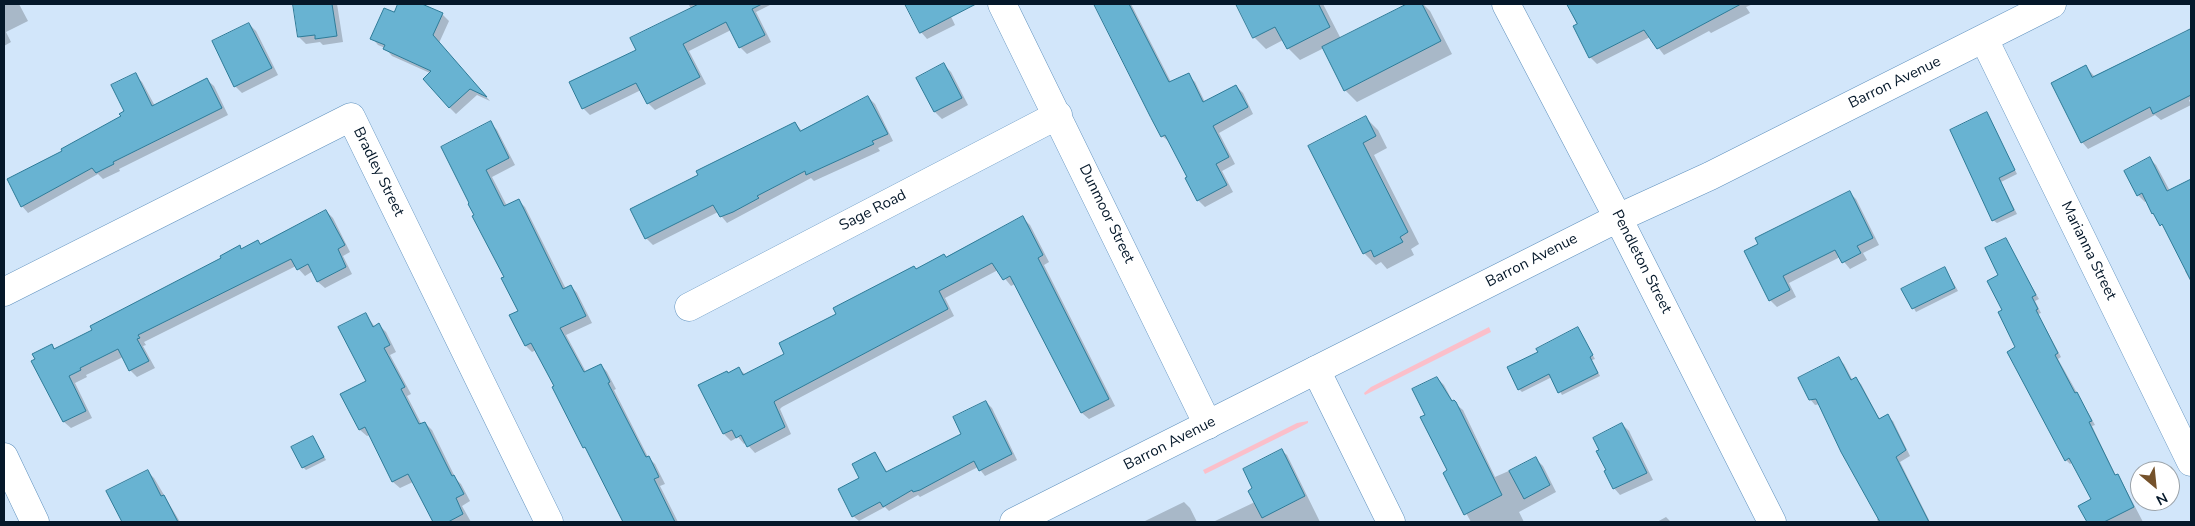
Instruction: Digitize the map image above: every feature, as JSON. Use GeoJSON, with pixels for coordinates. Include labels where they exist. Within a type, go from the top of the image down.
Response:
{"type":"FeatureCollection","features":[{"type":"Feature","properties":{"kind":"street","name":"Dunmoor Street"},"geometry":{"type":"LineString","coordinates":[[1002,4],[1058,115],[1208,425]]}},
{"type":"Feature","properties":{"kind":"street","name":"Pendleton Street"},"geometry":{"type":"LineString","coordinates":[[1506,4],[1618,218],[1772,522]]}},
{"type":"Feature","properties":{"kind":"street","name":"Barron Avenue"},"geometry":{"type":"LineString","coordinates":[[1014,522],[1618,218],[1710,176],[2052,4]]}},
{"type":"Feature","properties":{"kind":"street","name":"Marianna Street"},"geometry":{"type":"LineString","coordinates":[[1984,39],[2191,462]]}},
{"type":"Feature","properties":{"kind":"street","name":"Sage Road"},"geometry":{"type":"LineString","coordinates":[[689,307],[1058,115]]}},
{"type":"Feature","properties":{"kind":"street","name":"Bradley Street"},"geometry":{"type":"LineString","coordinates":[[4,292],[351,117],[550,522]]}},
{"type":"Feature","properties":{"kind":"street"},"geometry":{"type":"LineString","coordinates":[[1316,370],[1391,522]]}},
{"type":"Feature","properties":{"kind":"street"},"geometry":{"type":"LineString","coordinates":[[4,457],[35,522]]}},
{"type":"Feature","properties":{"kind":"shaded area"},"geometry":{"type":"Polygon","coordinates":[[[1489,327],[1491,332],[1365,395],[1364,393],[1371,387],[1489,327]]]}},
{"type":"Feature","properties":{"kind":"shaded area"},"geometry":{"type":"Polygon","coordinates":[[[1308,421],[1308,423],[1205,474],[1203,470],[1297,423],[1308,421]]]}},
{"type":"Feature","properties":{"kind":"building"},"geometry":{"type":"Polygon","coordinates":[[[293,4],[332,4],[337,36],[315,39],[315,35],[298,37],[293,4]]]}},
{"type":"Feature","properties":{"kind":"building"},"geometry":{"type":"Polygon","coordinates":[[[398,4],[422,4],[443,13],[433,35],[487,97],[470,89],[449,108],[423,79],[431,71],[383,49],[385,45],[370,39],[384,8],[394,12],[398,4]]]}},
{"type":"Feature","properties":{"kind":"building"},"geometry":{"type":"Polygon","coordinates":[[[699,4],[762,4],[752,9],[765,35],[739,48],[726,22],[683,44],[700,77],[647,104],[636,83],[582,109],[569,82],[636,50],[630,38],[699,4]]]}},
{"type":"Feature","properties":{"kind":"building"},"geometry":{"type":"Polygon","coordinates":[[[905,4],[976,4],[920,33],[905,4]]]}},
{"type":"Feature","properties":{"kind":"building"},"geometry":{"type":"Polygon","coordinates":[[[1094,4],[1129,4],[1169,82],[1189,73],[1203,102],[1236,85],[1248,107],[1213,126],[1229,157],[1216,164],[1227,185],[1197,201],[1165,135],[1161,137],[1151,118],[1094,4]]]}},
{"type":"Feature","properties":{"kind":"building"},"geometry":{"type":"Polygon","coordinates":[[[1236,4],[1320,4],[1330,27],[1287,49],[1275,27],[1253,38],[1236,4]]]}},
{"type":"Feature","properties":{"kind":"building"},"geometry":{"type":"Polygon","coordinates":[[[1407,4],[1422,4],[1441,41],[1344,91],[1322,47],[1407,4]]]}},
{"type":"Feature","properties":{"kind":"building"},"geometry":{"type":"Polygon","coordinates":[[[1567,4],[1741,4],[1657,49],[1644,30],[1589,58],[1573,26],[1577,24],[1567,4]]]}},
{"type":"Feature","properties":{"kind":"building"},"geometry":{"type":"Polygon","coordinates":[[[249,23],[272,68],[234,87],[212,41],[249,23]]]}},
{"type":"Feature","properties":{"kind":"building"},"geometry":{"type":"Polygon","coordinates":[[[2191,29],[2191,95],[2153,114],[2150,107],[2081,143],[2051,83],[2086,65],[2092,77],[2191,29]]]}},
{"type":"Feature","properties":{"kind":"building"},"geometry":{"type":"Polygon","coordinates":[[[944,63],[962,98],[934,112],[916,78],[944,63]]]}},
{"type":"Feature","properties":{"kind":"building"},"geometry":{"type":"Polygon","coordinates":[[[136,73],[152,106],[207,78],[222,108],[113,162],[114,164],[96,173],[92,168],[21,207],[7,179],[62,151],[61,149],[121,116],[119,114],[124,111],[111,85],[136,73]]]}},
{"type":"Feature","properties":{"kind":"building"},"geometry":{"type":"Polygon","coordinates":[[[868,96],[888,134],[872,141],[874,144],[806,175],[805,171],[757,196],[759,198],[733,212],[720,217],[713,205],[645,239],[630,209],[698,175],[696,171],[795,122],[800,131],[868,96]]]}},
{"type":"Feature","properties":{"kind":"building"},"geometry":{"type":"Polygon","coordinates":[[[1987,112],[2015,170],[1999,178],[2014,210],[1992,221],[1950,130],[1987,112]]]}},
{"type":"Feature","properties":{"kind":"building"},"geometry":{"type":"Polygon","coordinates":[[[1366,116],[1376,136],[1363,143],[1408,232],[1400,237],[1403,242],[1374,257],[1371,250],[1363,254],[1308,146],[1366,116]]]}},
{"type":"Feature","properties":{"kind":"building"},"geometry":{"type":"Polygon","coordinates":[[[491,121],[509,158],[486,170],[504,206],[519,199],[563,289],[571,285],[586,316],[560,328],[584,372],[601,364],[610,382],[608,383],[646,457],[649,456],[659,477],[654,479],[675,522],[623,522],[585,447],[583,448],[552,387],[554,386],[531,343],[525,346],[509,315],[518,311],[501,278],[504,277],[472,216],[474,215],[469,203],[441,147],[491,121]]]}},
{"type":"Feature","properties":{"kind":"building"},"geometry":{"type":"Polygon","coordinates":[[[2150,157],[2167,191],[2191,179],[2191,281],[2162,224],[2160,226],[2152,214],[2142,193],[2137,196],[2124,171],[2150,157]]]}},
{"type":"Feature","properties":{"kind":"building"},"geometry":{"type":"Polygon","coordinates":[[[1850,191],[1873,238],[1857,246],[1861,253],[1842,263],[1835,250],[1783,276],[1790,290],[1769,301],[1744,251],[1758,244],[1755,238],[1850,191]]]}},
{"type":"Feature","properties":{"kind":"building"},"geometry":{"type":"Polygon","coordinates":[[[326,210],[345,245],[338,249],[346,267],[317,282],[308,264],[297,270],[291,259],[138,335],[140,338],[137,339],[149,361],[129,371],[118,349],[80,368],[81,370],[69,376],[86,411],[63,422],[31,361],[35,359],[32,354],[52,344],[54,349],[92,330],[90,326],[221,258],[220,256],[240,245],[241,249],[258,240],[260,244],[326,210]]]}},
{"type":"Feature","properties":{"kind":"building"},"geometry":{"type":"Polygon","coordinates":[[[1023,216],[1043,255],[1038,258],[1109,399],[1081,413],[1010,276],[1003,280],[992,263],[939,291],[948,309],[775,401],[785,427],[747,447],[741,435],[736,438],[732,430],[723,434],[698,385],[739,367],[743,375],[784,354],[779,343],[836,314],[833,308],[914,266],[916,269],[944,254],[946,257],[1023,216]]]}},
{"type":"Feature","properties":{"kind":"building"},"geometry":{"type":"Polygon","coordinates":[[[2006,238],[2036,295],[2032,297],[2038,309],[2036,310],[2058,353],[2055,355],[2075,393],[2077,392],[2092,421],[2089,422],[2115,475],[2118,474],[2130,499],[2130,509],[2104,522],[2087,522],[2078,506],[2091,499],[2069,458],[2065,461],[2007,352],[2015,347],[1998,312],[2002,310],[1987,281],[1998,275],[1985,248],[2006,238]]]}},
{"type":"Feature","properties":{"kind":"building"},"geometry":{"type":"Polygon","coordinates":[[[1945,267],[1955,288],[1912,309],[1901,289],[1945,267]]]}},
{"type":"Feature","properties":{"kind":"building"},"geometry":{"type":"Polygon","coordinates":[[[366,313],[373,327],[379,323],[390,345],[384,348],[405,387],[401,389],[419,424],[425,422],[452,476],[454,475],[464,494],[456,498],[463,514],[448,522],[433,522],[408,474],[392,482],[365,427],[359,430],[340,394],[366,381],[338,327],[366,313]]]}},
{"type":"Feature","properties":{"kind":"building"},"geometry":{"type":"Polygon","coordinates":[[[1578,327],[1593,355],[1590,357],[1598,373],[1558,393],[1549,374],[1518,390],[1507,367],[1538,352],[1536,349],[1578,327]]]}},
{"type":"Feature","properties":{"kind":"building"},"geometry":{"type":"Polygon","coordinates":[[[1839,357],[1851,380],[1856,377],[1879,419],[1888,414],[1906,450],[1896,457],[1929,522],[1880,522],[1841,452],[1816,399],[1809,400],[1798,378],[1839,357]]]}},
{"type":"Feature","properties":{"kind":"building"},"geometry":{"type":"Polygon","coordinates":[[[1437,377],[1452,401],[1456,402],[1502,495],[1464,515],[1443,473],[1447,470],[1420,417],[1425,415],[1412,389],[1437,377]]]}},
{"type":"Feature","properties":{"kind":"building"},"geometry":{"type":"Polygon","coordinates":[[[986,401],[1012,454],[979,471],[974,461],[920,490],[913,492],[912,490],[883,507],[880,502],[852,517],[838,489],[859,478],[852,464],[875,452],[886,472],[961,434],[953,417],[986,401]]]}},
{"type":"Feature","properties":{"kind":"building"},"geometry":{"type":"Polygon","coordinates":[[[1622,423],[1647,473],[1613,489],[1596,451],[1599,450],[1593,438],[1622,423]]]}},
{"type":"Feature","properties":{"kind":"building"},"geometry":{"type":"Polygon","coordinates":[[[313,436],[324,457],[302,468],[291,447],[313,436]]]}},
{"type":"Feature","properties":{"kind":"building"},"geometry":{"type":"Polygon","coordinates":[[[1282,449],[1305,496],[1262,518],[1248,491],[1252,488],[1243,469],[1282,449]]]}},
{"type":"Feature","properties":{"kind":"building"},"geometry":{"type":"Polygon","coordinates":[[[1536,457],[1550,485],[1524,499],[1509,471],[1536,457]]]}},
{"type":"Feature","properties":{"kind":"building"},"geometry":{"type":"Polygon","coordinates":[[[148,470],[161,496],[164,495],[178,522],[122,522],[106,491],[148,470]]]}}]}
